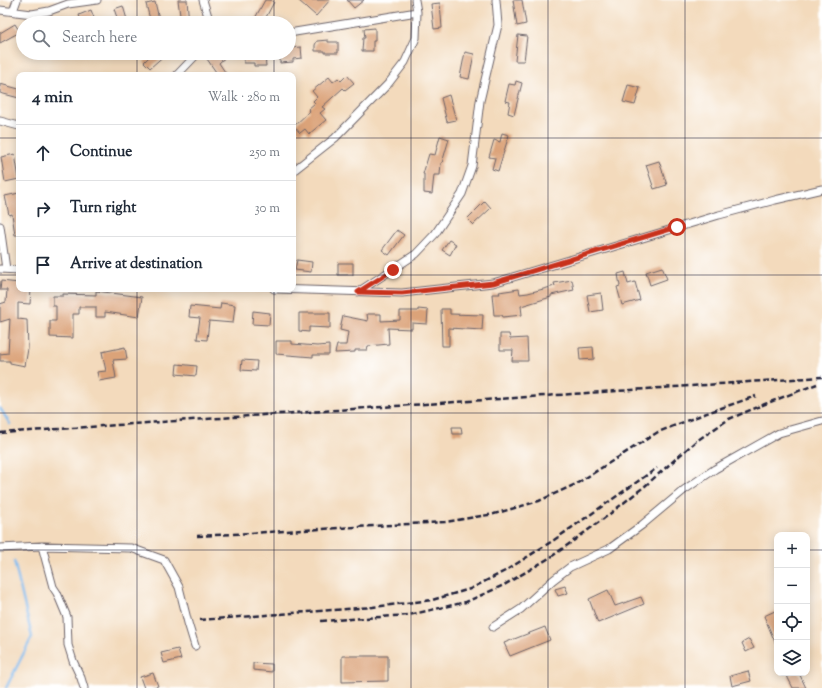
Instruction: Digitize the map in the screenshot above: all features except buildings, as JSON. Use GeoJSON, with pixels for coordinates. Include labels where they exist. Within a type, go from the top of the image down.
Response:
{"type":"FeatureCollection","features":[{"type":"Feature","properties":{"kind":"street"},"geometry":{"type":"LineString","coordinates":[[13,11],[17,0]]}},
{"type":"Feature","properties":{"kind":"street"},"geometry":{"type":"LineString","coordinates":[[0,10],[32,14],[49,11],[68,4],[97,0]]}},
{"type":"Feature","properties":{"kind":"street"},"geometry":{"type":"LineString","coordinates":[[203,0],[208,16]]}},
{"type":"Feature","properties":{"kind":"street"},"geometry":{"type":"LineString","coordinates":[[296,169],[335,138],[388,84],[405,62],[416,38],[417,12],[415,0]]}},
{"type":"Feature","properties":{"kind":"street"},"geometry":{"type":"LineString","coordinates":[[358,292],[416,254],[435,234],[462,194],[472,166],[480,101],[498,25],[496,0]]}},
{"type":"Feature","properties":{"kind":"street"},"geometry":{"type":"LineString","coordinates":[[296,31],[417,12]]}},
{"type":"Feature","properties":{"kind":"street"},"geometry":{"type":"LineString","coordinates":[[180,72],[191,60]]}},
{"type":"Feature","properties":{"kind":"street"},"geometry":{"type":"LineString","coordinates":[[0,121],[16,125]]}},
{"type":"Feature","properties":{"kind":"street"},"geometry":{"type":"LineString","coordinates":[[296,290],[402,293],[493,283],[705,219],[822,189]]}},
{"type":"Feature","properties":{"kind":"street"},"geometry":{"type":"LineString","coordinates":[[0,226],[3,269],[16,270]]}},
{"type":"Feature","properties":{"kind":"street"},"geometry":{"type":"LineString","coordinates":[[493,627],[521,609],[570,567],[609,549],[642,525],[684,490],[715,469],[779,433],[822,421]]}},
{"type":"Feature","properties":{"kind":"street"},"geometry":{"type":"LineString","coordinates":[[42,546],[53,587],[67,617],[69,650],[84,688]]}},
{"type":"Feature","properties":{"kind":"street"},"geometry":{"type":"LineString","coordinates":[[0,548],[42,546],[132,548],[164,560],[179,587],[195,646]]}},
{"type":"Feature","properties":{"kind":"waterway"},"geometry":{"type":"LineString","coordinates":[[0,408],[10,424]]}},
{"type":"Feature","properties":{"kind":"waterway"},"geometry":{"type":"LineString","coordinates":[[6,688],[32,637],[14,561]]}},
{"type":"Feature","properties":{"kind":"railway"},"geometry":{"type":"LineString","coordinates":[[0,433],[822,377]]}},
{"type":"Feature","properties":{"kind":"railway"},"geometry":{"type":"LineString","coordinates":[[321,621],[409,615],[466,602],[504,585],[551,557],[602,520],[645,486],[695,442],[729,419],[817,384]]}},
{"type":"Feature","properties":{"kind":"railway"},"geometry":{"type":"LineString","coordinates":[[197,536],[445,522],[494,514],[539,501],[576,484],[658,432],[756,396]]}},
{"type":"Feature","properties":{"kind":"railway"},"geometry":{"type":"LineString","coordinates":[[200,620],[373,607],[432,600],[470,589],[505,571],[554,540],[657,468]]}},
{"type":"Feature","properties":{"kind":"route"},"geometry":{"type":"LineString","coordinates":[[393,270],[358,292],[402,293],[493,283],[677,227]]}}]}
